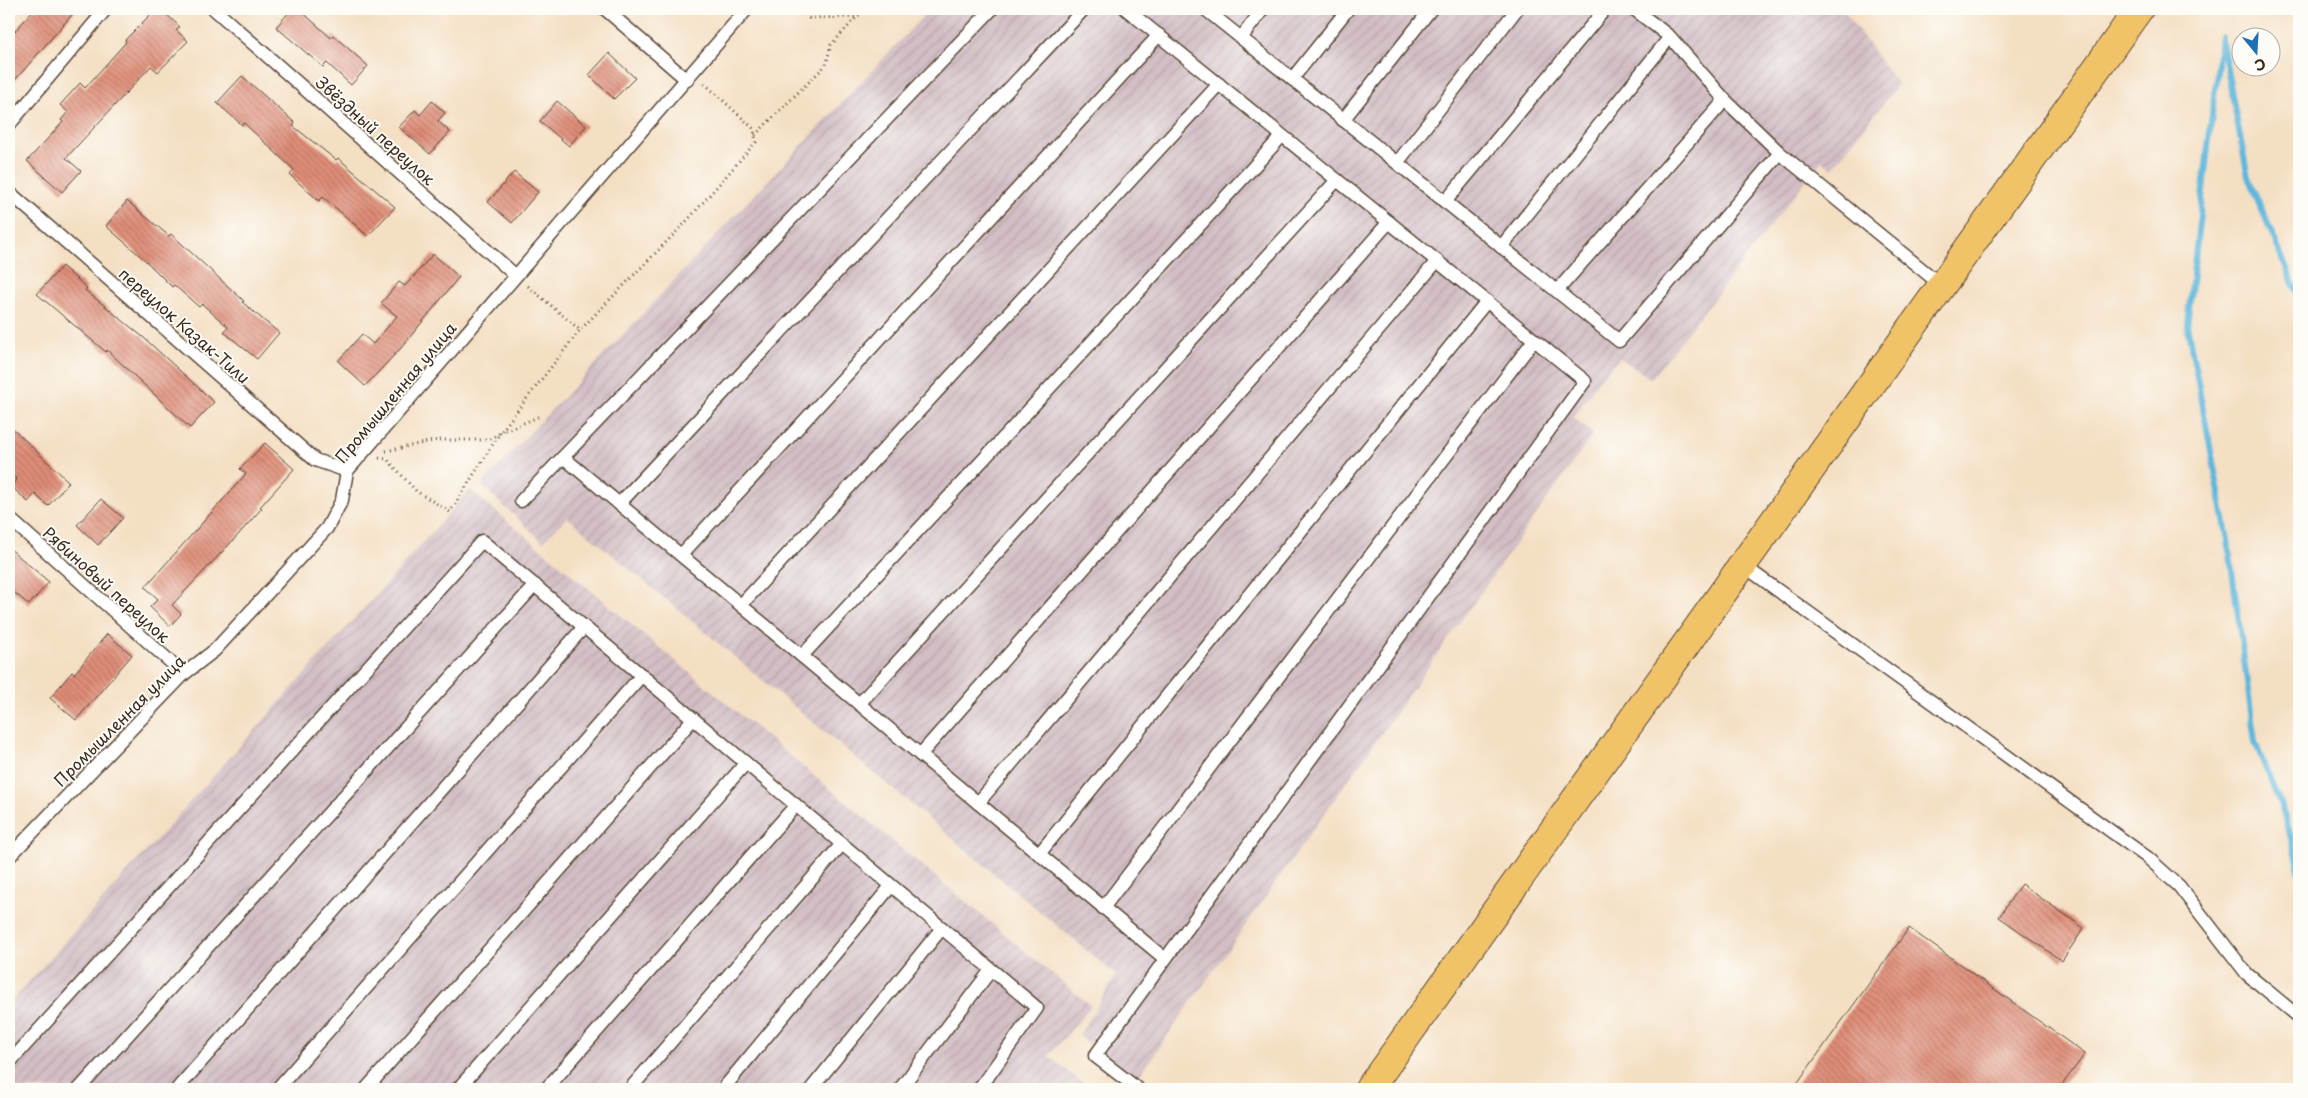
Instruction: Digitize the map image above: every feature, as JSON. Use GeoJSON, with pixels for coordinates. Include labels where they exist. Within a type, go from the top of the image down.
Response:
{"type":"FeatureCollection","features":[{"type":"Feature","properties":{"kind":"highway"},"geometry":{"type":"LineString","coordinates":[[1369,1089],[1744,566],[1941,285],[2139,9]]}},
{"type":"Feature","properties":{"kind":"lane"},"geometry":{"type":"LineString","coordinates":[[9,125],[106,9]]}},
{"type":"Feature","properties":{"kind":"lane","name":"Звёздный переулок"},"geometry":{"type":"LineString","coordinates":[[214,9],[515,275]]}},
{"type":"Feature","properties":{"kind":"lane"},"geometry":{"type":"LineString","coordinates":[[605,9],[690,76]]}},
{"type":"Feature","properties":{"kind":"lane","name":"Промышленная улица"},"geometry":{"type":"LineString","coordinates":[[10,853],[184,674],[215,650],[327,528],[342,500],[346,471],[747,9]]}},
{"type":"Feature","properties":{"kind":"lane"},"geometry":{"type":"LineString","coordinates":[[521,500],[992,9]]}},
{"type":"Feature","properties":{"kind":"lane"},"geometry":{"type":"LineString","coordinates":[[619,504],[1084,9]]}},
{"type":"Feature","properties":{"kind":"lane"},"geometry":{"type":"LineString","coordinates":[[1126,9],[1585,381],[1164,958],[1096,1056],[1138,1089]]}},
{"type":"Feature","properties":{"kind":"lane"},"geometry":{"type":"LineString","coordinates":[[1205,9],[1619,341],[1780,153]]}},
{"type":"Feature","properties":{"kind":"lane"},"geometry":{"type":"LineString","coordinates":[[1241,38],[1264,9]]}},
{"type":"Feature","properties":{"kind":"lane"},"geometry":{"type":"LineString","coordinates":[[1292,79],[1348,9]]}},
{"type":"Feature","properties":{"kind":"lane"},"geometry":{"type":"LineString","coordinates":[[1342,120],[1430,9]]}},
{"type":"Feature","properties":{"kind":"lane"},"geometry":{"type":"LineString","coordinates":[[1396,163],[1517,9]]}},
{"type":"Feature","properties":{"kind":"lane"},"geometry":{"type":"LineString","coordinates":[[1445,202],[1605,9]]}},
{"type":"Feature","properties":{"kind":"lane"},"geometry":{"type":"LineString","coordinates":[[1634,9],[1670,37],[1725,100],[1780,153],[1941,285]]}},
{"type":"Feature","properties":{"kind":"lane"},"geometry":{"type":"LineString","coordinates":[[681,555],[1159,35]]}},
{"type":"Feature","properties":{"kind":"lane"},"geometry":{"type":"LineString","coordinates":[[1501,247],[1670,37]]}},
{"type":"Feature","properties":{"kind":"lane"},"geometry":{"type":"LineString","coordinates":[[741,605],[1219,84]]}},
{"type":"Feature","properties":{"kind":"lane"},"geometry":{"type":"LineString","coordinates":[[1557,291],[1725,100]]}},
{"type":"Feature","properties":{"kind":"lane"},"geometry":{"type":"LineString","coordinates":[[802,656],[1282,136]]}},
{"type":"Feature","properties":{"kind":"lane"},"geometry":{"type":"LineString","coordinates":[[859,704],[1336,180]]}},
{"type":"Feature","properties":{"kind":"lane","name":"переулок Казак-Тили"},"geometry":{"type":"LineString","coordinates":[[9,192],[315,460],[346,471]]}},
{"type":"Feature","properties":{"kind":"lane"},"geometry":{"type":"LineString","coordinates":[[920,755],[1389,222]]}},
{"type":"Feature","properties":{"kind":"lane"},"geometry":{"type":"LineString","coordinates":[[978,803],[1437,261]]}},
{"type":"Feature","properties":{"kind":"lane"},"geometry":{"type":"LineString","coordinates":[[1039,854],[1486,301]]}},
{"type":"Feature","properties":{"kind":"lane"},"geometry":{"type":"LineString","coordinates":[[1103,908],[1534,340]]}},
{"type":"Feature","properties":{"kind":"lane"},"geometry":{"type":"LineString","coordinates":[[563,457],[1164,958]]}},
{"type":"Feature","properties":{"kind":"lane","name":"Рябиновый переулок"},"geometry":{"type":"LineString","coordinates":[[9,518],[184,674]]}},
{"type":"Feature","properties":{"kind":"lane"},"geometry":{"type":"LineString","coordinates":[[9,1063],[482,540],[1037,1008],[979,1089]]}},
{"type":"Feature","properties":{"kind":"lane"},"geometry":{"type":"LineString","coordinates":[[1744,566],[2148,858],[2179,886],[2247,974],[2299,1017]]}},
{"type":"Feature","properties":{"kind":"lane"},"geometry":{"type":"LineString","coordinates":[[79,1089],[535,585]]}},
{"type":"Feature","properties":{"kind":"lane"},"geometry":{"type":"LineString","coordinates":[[177,1089],[584,627]]}},
{"type":"Feature","properties":{"kind":"lane"},"geometry":{"type":"LineString","coordinates":[[276,1089],[642,675]]}},
{"type":"Feature","properties":{"kind":"lane"},"geometry":{"type":"LineString","coordinates":[[366,1089],[693,719]]}},
{"type":"Feature","properties":{"kind":"lane"},"geometry":{"type":"LineString","coordinates":[[458,1089],[746,763]]}},
{"type":"Feature","properties":{"kind":"lane"},"geometry":{"type":"LineString","coordinates":[[546,1089],[796,805]]}},
{"type":"Feature","properties":{"kind":"lane"},"geometry":{"type":"LineString","coordinates":[[630,1089],[842,844]]}},
{"type":"Feature","properties":{"kind":"lane"},"geometry":{"type":"LineString","coordinates":[[723,1089],[891,886]]}},
{"type":"Feature","properties":{"kind":"lane"},"geometry":{"type":"LineString","coordinates":[[811,1089],[942,928]]}},
{"type":"Feature","properties":{"kind":"lane"},"geometry":{"type":"LineString","coordinates":[[900,1089],[991,970]]}},
{"type":"Feature","properties":{"kind":"path"},"geometry":{"type":"LineString","coordinates":[[804,9],[809,18],[857,17]]}},
{"type":"Feature","properties":{"kind":"path"},"geometry":{"type":"LineString","coordinates":[[755,135],[826,66],[831,45],[865,9]]}},
{"type":"Feature","properties":{"kind":"path"},"geometry":{"type":"LineString","coordinates":[[540,416],[500,433],[488,440],[438,440],[374,455],[387,459],[416,491],[450,512],[500,433],[580,330],[685,223],[756,142],[754,129],[690,76]]}},
{"type":"Feature","properties":{"kind":"path"},"geometry":{"type":"LineString","coordinates":[[515,275],[580,330]]}},
{"type":"Feature","properties":{"kind":"shaded area"},"geometry":{"type":"Polygon","coordinates":[[[930,9],[1843,9],[1898,85],[1832,168],[1821,161],[1651,379],[1620,358],[1603,375],[1573,417],[1593,434],[1136,1080],[1079,1036],[1116,975],[567,517],[543,542],[481,485],[930,9]]]}},
{"type":"Feature","properties":{"kind":"shaded area"},"geometry":{"type":"Polygon","coordinates":[[[470,490],[1091,1006],[1049,1056],[1090,1089],[9,1089],[9,1004],[470,490]]]}},
{"type":"Feature","properties":{"kind":"building"},"geometry":{"type":"Polygon","coordinates":[[[34,9],[77,9],[9,87],[9,38],[34,9]]]}},
{"type":"Feature","properties":{"kind":"building"},"geometry":{"type":"Polygon","coordinates":[[[156,9],[161,9],[180,27],[176,30],[188,41],[158,72],[151,66],[66,158],[81,171],[62,192],[27,161],[63,122],[61,120],[68,112],[60,105],[80,83],[85,88],[126,42],[125,40],[156,9]]]}},
{"type":"Feature","properties":{"kind":"building"},"geometry":{"type":"Polygon","coordinates":[[[292,9],[299,9],[331,38],[333,35],[368,66],[351,85],[327,63],[323,67],[276,27],[292,9]]]}},
{"type":"Feature","properties":{"kind":"building"},"geometry":{"type":"Polygon","coordinates":[[[609,53],[635,78],[614,99],[589,75],[609,53]]]}},
{"type":"Feature","properties":{"kind":"building"},"geometry":{"type":"Polygon","coordinates":[[[242,76],[295,123],[293,126],[336,160],[338,158],[395,207],[368,236],[323,197],[319,201],[290,175],[294,170],[244,123],[242,125],[217,103],[242,76]]]}},
{"type":"Feature","properties":{"kind":"building"},"geometry":{"type":"Polygon","coordinates":[[[432,101],[445,113],[438,121],[450,132],[430,154],[399,127],[415,110],[420,115],[432,101]]]}},
{"type":"Feature","properties":{"kind":"building"},"geometry":{"type":"Polygon","coordinates":[[[557,101],[586,126],[569,146],[540,121],[557,101]]]}},
{"type":"Feature","properties":{"kind":"building"},"geometry":{"type":"Polygon","coordinates":[[[514,172],[538,192],[512,223],[488,202],[514,172]]]}},
{"type":"Feature","properties":{"kind":"building"},"geometry":{"type":"Polygon","coordinates":[[[127,201],[169,236],[171,234],[244,301],[242,302],[279,333],[257,359],[224,332],[228,327],[202,304],[199,307],[174,285],[172,287],[106,226],[127,201]]]}},
{"type":"Feature","properties":{"kind":"building"},"geometry":{"type":"Polygon","coordinates":[[[433,254],[459,277],[401,348],[365,386],[338,361],[362,334],[373,344],[397,316],[381,303],[399,282],[405,286],[433,254]]]}},
{"type":"Feature","properties":{"kind":"building"},"geometry":{"type":"Polygon","coordinates":[[[62,266],[87,288],[85,290],[143,337],[214,402],[190,428],[107,350],[106,352],[37,294],[62,266]]]}},
{"type":"Feature","properties":{"kind":"building"},"geometry":{"type":"Polygon","coordinates":[[[9,425],[69,482],[48,506],[35,494],[28,502],[11,486],[17,479],[9,472],[9,425]]]}},
{"type":"Feature","properties":{"kind":"building"},"geometry":{"type":"Polygon","coordinates":[[[265,443],[294,469],[239,534],[172,605],[181,614],[170,626],[150,607],[158,599],[145,587],[246,474],[240,469],[265,443]]]}},
{"type":"Feature","properties":{"kind":"building"},"geometry":{"type":"Polygon","coordinates":[[[101,499],[123,518],[98,545],[77,525],[101,499]]]}},
{"type":"Feature","properties":{"kind":"building"},"geometry":{"type":"Polygon","coordinates":[[[9,548],[49,582],[29,605],[9,588],[9,548]]]}},
{"type":"Feature","properties":{"kind":"building"},"geometry":{"type":"Polygon","coordinates":[[[107,634],[132,655],[76,720],[50,698],[72,672],[74,674],[107,634]]]}},
{"type":"Feature","properties":{"kind":"building"},"geometry":{"type":"Polygon","coordinates":[[[2021,884],[2084,928],[2062,961],[1999,917],[2021,884]]]}},
{"type":"Feature","properties":{"kind":"building"},"geometry":{"type":"Polygon","coordinates":[[[1909,928],[2085,1054],[2059,1089],[1793,1089],[1909,928]]]}},
{"type":"Feature","properties":{"kind":"waterway"},"geometry":{"type":"LineString","coordinates":[[2221,37],[2187,325],[2228,540],[2255,742],[2286,819],[2299,870]]}},
{"type":"Feature","properties":{"kind":"waterway"},"geometry":{"type":"LineString","coordinates":[[2222,43],[2248,177],[2299,297]]}}]}
